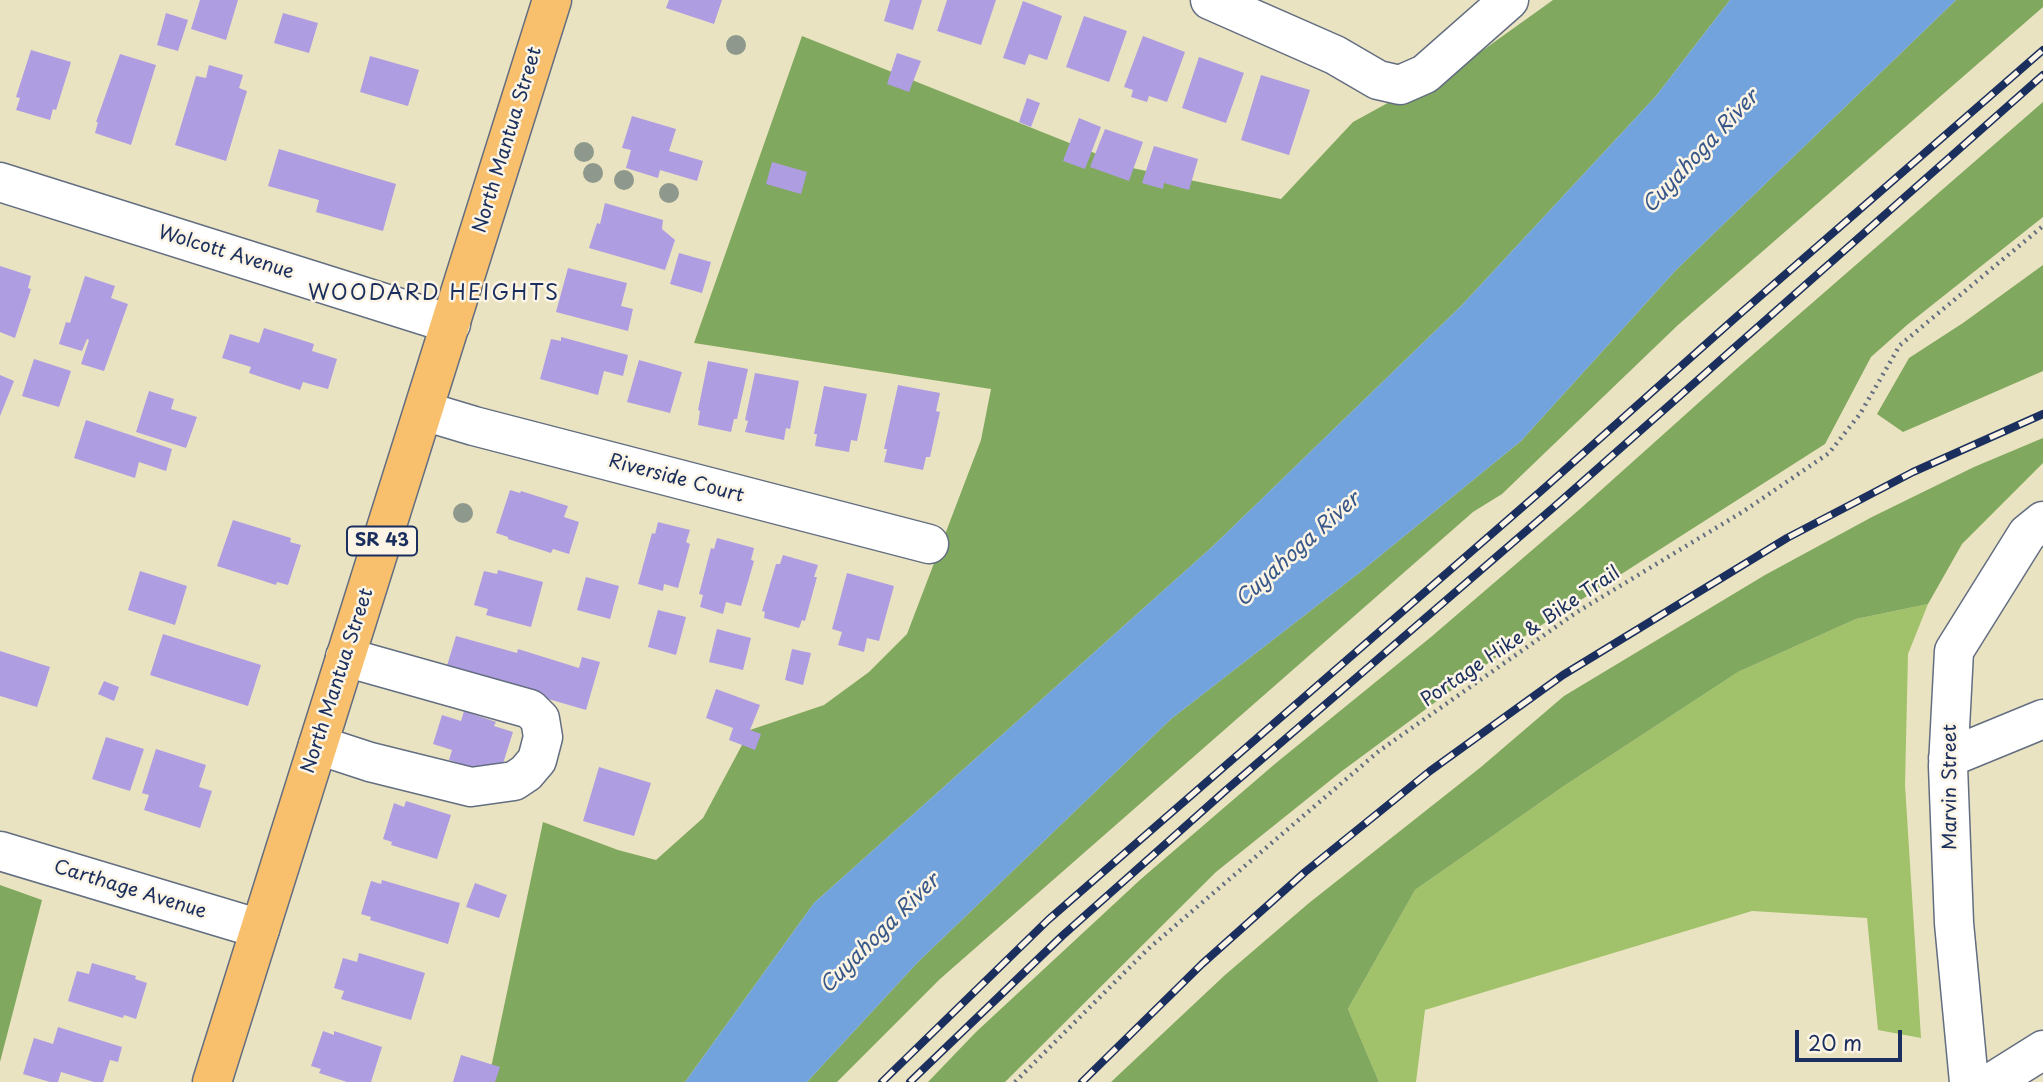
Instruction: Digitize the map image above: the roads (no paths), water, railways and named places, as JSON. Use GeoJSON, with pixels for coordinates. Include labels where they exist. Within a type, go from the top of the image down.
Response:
{"type":"FeatureCollection","features":[{"type":"Feature","properties":{"kind":"main road","name":"North Mantua Street"},"geometry":{"type":"LineString","coordinates":[[212,1082],[552,0]]}},
{"type":"Feature","properties":{"kind":"street"},"geometry":{"type":"LineString","coordinates":[[1210,0],[1335,55],[1378,80],[1400,85],[1425,74],[1509,0]]}},
{"type":"Feature","properties":{"kind":"street","name":"Wolcott Avenue"},"geometry":{"type":"LineString","coordinates":[[0,182],[451,324]]}},
{"type":"Feature","properties":{"kind":"street","name":"Riverside Court"},"geometry":{"type":"LineString","coordinates":[[424,411],[929,544]]}},
{"type":"Feature","properties":{"kind":"street","name":"Marvin Street"},"geometry":{"type":"LineString","coordinates":[[1969,1082],[1954,923],[1948,758],[1954,651],[2026,534],[2043,521]]}},
{"type":"Feature","properties":{"kind":"street"},"geometry":{"type":"LineString","coordinates":[[318,745],[370,762],[471,787],[514,781],[526,773],[537,760],[543,737],[540,719],[530,709],[345,657]]}},
{"type":"Feature","properties":{"kind":"street"},"geometry":{"type":"LineString","coordinates":[[1948,758],[2043,719]]}},
{"type":"Feature","properties":{"kind":"street","name":"Carthage Avenue"},"geometry":{"type":"LineString","coordinates":[[0,851],[260,929]]}},
{"type":"Feature","properties":{"kind":"street"},"geometry":{"type":"LineString","coordinates":[[1993,1082],[2043,1050]]}},
{"type":"Feature","properties":{"kind":"water","name":"Cuyahoga River"},"geometry":{"type":"Polygon","coordinates":[[[1730,0],[1956,0],[1676,270],[1521,441],[1359,573],[1171,719],[918,962],[807,1082],[685,1082],[814,903],[1213,546],[1461,306],[1656,96],[1730,0]]]}},
{"type":"Feature","properties":{"kind":"railway"},"geometry":{"type":"LineString","coordinates":[[882,1082],[1048,920],[2043,50]]}},
{"type":"Feature","properties":{"kind":"railway"},"geometry":{"type":"LineString","coordinates":[[910,1082],[1062,936],[1225,791],[1554,507],[2043,75]]}},
{"type":"Feature","properties":{"kind":"railway"},"geometry":{"type":"LineString","coordinates":[[1082,1082],[1202,964],[1305,872],[1430,771],[1563,675],[1787,538],[1913,472],[2043,414]]}},
{"type":"Feature","properties":{"kind":"district","name":"WOODARD HEIGHTS"},"geometry":{"type":"Point","coordinates":[434,294]}}]}
